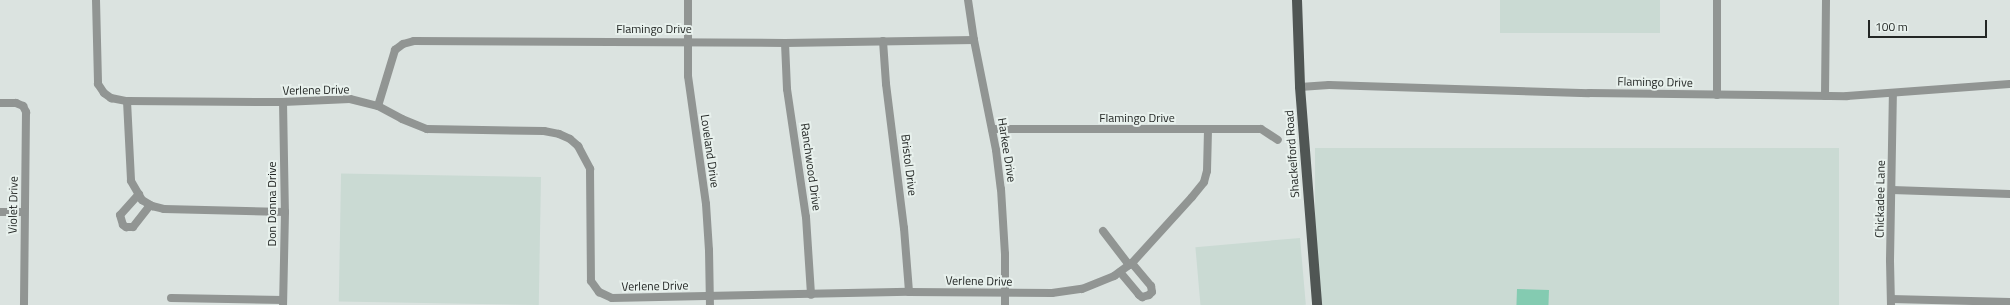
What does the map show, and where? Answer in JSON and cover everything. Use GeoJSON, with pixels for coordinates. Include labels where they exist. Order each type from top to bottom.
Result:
{"type":"FeatureCollection","features":[{"type":"Feature","properties":{"kind":"main road","name":"Shackelford Road"},"geometry":{"type":"LineString","coordinates":[[1297,0],[1300,87],[1317,305]]}},
{"type":"Feature","properties":{"kind":"street","name":"Verlene Drive"},"geometry":{"type":"LineString","coordinates":[[96,0],[98,84],[104,93],[111,98],[127,101],[283,102],[350,99],[378,106],[402,119],[427,129],[544,131],[559,134],[570,139],[578,146],[590,169],[591,281],[599,292],[612,298],[710,301],[810,295],[909,292],[1005,294],[1070,292],[1097,284],[1120,272],[1130,264],[1204,182],[1207,171],[1208,130]]}},
{"type":"Feature","properties":{"kind":"street","name":"Loveland Drive"},"geometry":{"type":"LineString","coordinates":[[688,0],[687,41],[691,108],[706,211],[710,301]]}},
{"type":"Feature","properties":{"kind":"street","name":"Harkee Drive"},"geometry":{"type":"LineString","coordinates":[[968,0],[974,40],[992,129],[1002,197],[1005,305]]}},
{"type":"Feature","properties":{"kind":"street"},"geometry":{"type":"LineString","coordinates":[[1716,0],[1717,95]]}},
{"type":"Feature","properties":{"kind":"street"},"geometry":{"type":"LineString","coordinates":[[1825,96],[1826,0]]}},
{"type":"Feature","properties":{"kind":"street","name":"Flamingo Drive"},"geometry":{"type":"LineString","coordinates":[[378,106],[395,50],[403,44],[414,40],[687,41],[785,43],[974,40]]}},
{"type":"Feature","properties":{"kind":"street","name":"Bristol Drive"},"geometry":{"type":"LineString","coordinates":[[883,41],[886,84],[904,228],[909,292]]}},
{"type":"Feature","properties":{"kind":"street","name":"Ranchwood Drive"},"geometry":{"type":"LineString","coordinates":[[785,43],[786,89],[806,217],[810,295]]}},
{"type":"Feature","properties":{"kind":"street","name":"Flamingo Drive"},"geometry":{"type":"LineString","coordinates":[[1300,87],[1329,85],[1589,93],[1847,96],[2010,84]]}},
{"type":"Feature","properties":{"kind":"street","name":"Chickadee Lane"},"geometry":{"type":"LineString","coordinates":[[1891,302],[1893,93]]}},
{"type":"Feature","properties":{"kind":"street"},"geometry":{"type":"LineString","coordinates":[[127,101],[131,180],[142,200],[150,205],[164,209],[285,212]]}},
{"type":"Feature","properties":{"kind":"street","name":"Don Donna Drive"},"geometry":{"type":"LineString","coordinates":[[283,102],[285,212],[283,302]]}},
{"type":"Feature","properties":{"kind":"street","name":"Violet Drive"},"geometry":{"type":"LineString","coordinates":[[0,103],[16,103],[23,106],[26,117],[24,305]]}},
{"type":"Feature","properties":{"kind":"street","name":"Flamingo Drive"},"geometry":{"type":"LineString","coordinates":[[992,129],[1261,129],[1278,140]]}},
{"type":"Feature","properties":{"kind":"street"},"geometry":{"type":"LineString","coordinates":[[1892,190],[2010,194]]}},
{"type":"Feature","properties":{"kind":"street"},"geometry":{"type":"LineString","coordinates":[[138,194],[120,214],[123,225],[126,227],[133,227],[150,205]]}},
{"type":"Feature","properties":{"kind":"street"},"geometry":{"type":"LineString","coordinates":[[0,212],[24,212]]}},
{"type":"Feature","properties":{"kind":"street"},"geometry":{"type":"LineString","coordinates":[[1104,231],[1130,264],[1151,286],[1152,292],[1149,295],[1142,297],[1120,272]]}},
{"type":"Feature","properties":{"kind":"street"},"geometry":{"type":"LineString","coordinates":[[170,298],[283,302]]}},
{"type":"Feature","properties":{"kind":"street"},"geometry":{"type":"LineString","coordinates":[[1891,302],[2010,302]]}},
{"type":"Feature","properties":{"kind":"shaded area"},"geometry":{"type":"Polygon","coordinates":[[[1500,0],[1660,0],[1660,33],[1500,33],[1500,0]]]}},
{"type":"Feature","properties":{"kind":"shaded area"},"geometry":{"type":"Polygon","coordinates":[[[1315,148],[1839,148],[1839,305],[1315,305],[1315,148]]]}},
{"type":"Feature","properties":{"kind":"shaded area"},"geometry":{"type":"Polygon","coordinates":[[[341,174],[541,177],[539,305],[339,301],[341,174]]]}},
{"type":"Feature","properties":{"kind":"shaded area"},"geometry":{"type":"Polygon","coordinates":[[[1300,238],[1306,305],[1200,305],[1195,247],[1300,238]]]}},
{"type":"Feature","properties":{"kind":"green space"},"geometry":{"type":"Polygon","coordinates":[[[1517,289],[1549,290],[1548,305],[1516,305],[1517,289]]]}}]}
